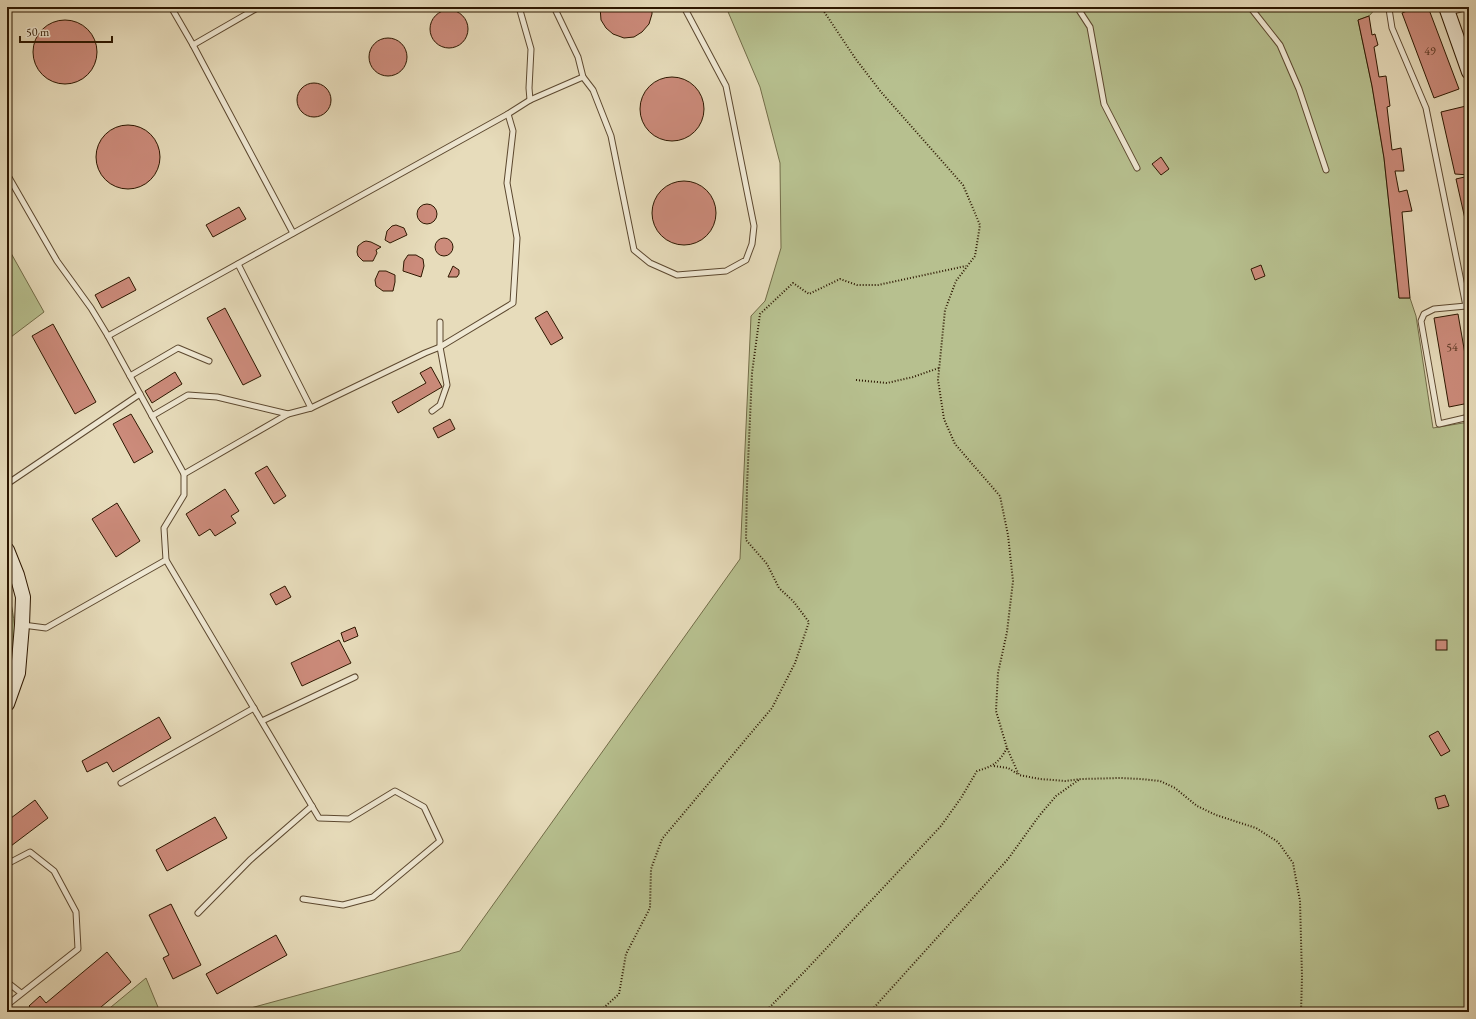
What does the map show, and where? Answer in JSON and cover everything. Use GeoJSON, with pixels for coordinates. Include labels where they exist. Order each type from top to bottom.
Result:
{"type":"FeatureCollection","features":[{"type":"Feature","properties":{"kind":"street"},"geometry":{"type":"LineString","coordinates":[[1447,9],[1468,68]]}},
{"type":"Feature","properties":{"kind":"street"},"geometry":{"type":"LineString","coordinates":[[7,550],[17,575],[23,597],[18,673],[7,704]]}},
{"type":"Feature","properties":{"kind":"lane"},"geometry":{"type":"LineString","coordinates":[[171,7],[193,45],[293,233]]}},
{"type":"Feature","properties":{"kind":"lane"},"geometry":{"type":"LineString","coordinates":[[193,45],[259,7]]}},
{"type":"Feature","properties":{"kind":"lane"},"geometry":{"type":"LineString","coordinates":[[519,7],[531,49],[529,88],[530,100]]}},
{"type":"Feature","properties":{"kind":"lane"},"geometry":{"type":"LineString","coordinates":[[554,7],[578,56],[583,77],[592,90],[611,136],[634,250],[650,263],[677,274],[726,271],[746,260],[752,244],[754,226],[726,86],[684,7]]}},
{"type":"Feature","properties":{"kind":"lane"},"geometry":{"type":"LineString","coordinates":[[1077,7],[1090,27],[1104,104],[1137,168]]}},
{"type":"Feature","properties":{"kind":"lane"},"geometry":{"type":"LineString","coordinates":[[1250,7],[1280,44],[1299,90],[1326,170]]}},
{"type":"Feature","properties":{"kind":"lane"},"geometry":{"type":"LineString","coordinates":[[1390,7],[1392,28],[1426,108],[1468,309],[1434,309],[1424,314],[1421,321],[1439,424],[1469,417]]}},
{"type":"Feature","properties":{"kind":"lane"},"geometry":{"type":"LineString","coordinates":[[1447,9],[1468,7]]}},
{"type":"Feature","properties":{"kind":"lane"},"geometry":{"type":"LineString","coordinates":[[108,336],[508,114],[530,100],[583,77]]}},
{"type":"Feature","properties":{"kind":"lane"},"geometry":{"type":"LineString","coordinates":[[184,474],[288,414],[311,408],[440,347],[513,303],[517,238],[507,184],[513,131],[508,114]]}},
{"type":"Feature","properties":{"kind":"lane"},"geometry":{"type":"LineString","coordinates":[[7,174],[57,261],[91,308],[108,336],[184,474],[184,495],[164,528],[166,560],[312,806],[320,818],[349,819],[395,791],[424,807],[440,840],[373,898],[343,905],[303,899]]}},
{"type":"Feature","properties":{"kind":"lane"},"geometry":{"type":"LineString","coordinates":[[238,264],[311,408]]}},
{"type":"Feature","properties":{"kind":"lane"},"geometry":{"type":"LineString","coordinates":[[432,411],[440,405],[448,385],[440,347],[440,322]]}},
{"type":"Feature","properties":{"kind":"lane"},"geometry":{"type":"LineString","coordinates":[[130,376],[178,348],[209,361]]}},
{"type":"Feature","properties":{"kind":"lane"},"geometry":{"type":"LineString","coordinates":[[7,484],[140,394]]}},
{"type":"Feature","properties":{"kind":"lane"},"geometry":{"type":"LineString","coordinates":[[152,416],[188,395],[217,397],[288,414]]}},
{"type":"Feature","properties":{"kind":"lane"},"geometry":{"type":"LineString","coordinates":[[22,625],[46,628],[166,560]]}},
{"type":"Feature","properties":{"kind":"lane"},"geometry":{"type":"LineString","coordinates":[[262,721],[355,677]]}},
{"type":"Feature","properties":{"kind":"lane"},"geometry":{"type":"LineString","coordinates":[[121,783],[254,708]]}},
{"type":"Feature","properties":{"kind":"lane"},"geometry":{"type":"LineString","coordinates":[[198,913],[250,860],[312,806]]}},
{"type":"Feature","properties":{"kind":"lane"},"geometry":{"type":"LineString","coordinates":[[7,864],[30,852],[54,871],[76,912],[78,949],[7,1005]]}},
{"type":"Feature","properties":{"kind":"lane"},"geometry":{"type":"LineString","coordinates":[[7,982],[21,993]]}},
{"type":"Feature","properties":{"kind":"path"},"geometry":{"type":"LineString","coordinates":[[822,7],[855,58],[881,92],[963,185],[980,225],[975,256],[956,281],[945,310],[938,380],[944,419],[955,444],[1000,496],[1008,535],[1013,581],[1007,632],[998,673],[996,711],[1007,748],[1019,775]]}},
{"type":"Feature","properties":{"kind":"path"},"geometry":{"type":"LineString","coordinates":[[599,1012],[619,994],[626,954],[650,908],[651,869],[662,839],[772,708],[795,663],[809,622],[793,601],[779,588],[767,564],[746,540],[752,373],[760,314],[793,283],[808,294],[840,279],[856,285],[878,285],[967,266]]}},
{"type":"Feature","properties":{"kind":"path"},"geometry":{"type":"LineString","coordinates":[[856,380],[887,383],[913,377],[939,368]]}},
{"type":"Feature","properties":{"kind":"path"},"geometry":{"type":"LineString","coordinates":[[994,766],[1002,758],[1007,748]]}},
{"type":"Feature","properties":{"kind":"path"},"geometry":{"type":"LineString","coordinates":[[765,1012],[941,826],[961,798],[977,771],[994,766],[1008,768],[1019,775],[1040,779],[1065,781],[1081,779],[1141,778],[1160,781],[1175,788],[1197,806],[1216,815],[1256,828],[1278,842],[1293,863],[1300,901],[1302,970],[1301,1012]]}},
{"type":"Feature","properties":{"kind":"path"},"geometry":{"type":"LineString","coordinates":[[870,1012],[1008,859],[1039,816],[1056,796],[1081,779]]}},
{"type":"Feature","properties":{"kind":"green space"},"geometry":{"type":"Polygon","coordinates":[[[726,7],[1377,7],[1369,16],[1358,20],[1372,86],[1384,158],[1399,298],[1410,298],[1416,316],[1433,428],[1469,422],[1469,1012],[236,1012],[460,951],[740,559],[751,316],[765,301],[781,248],[780,163],[760,87],[726,7]]]}},
{"type":"Feature","properties":{"kind":"green space"},"geometry":{"type":"Polygon","coordinates":[[[7,246],[44,312],[7,340],[7,246]]]}},
{"type":"Feature","properties":{"kind":"green space"},"geometry":{"type":"Polygon","coordinates":[[[7,589],[13,613],[15,637],[11,673],[7,684],[7,589]]]}},
{"type":"Feature","properties":{"kind":"green space"},"geometry":{"type":"Polygon","coordinates":[[[146,978],[160,1012],[105,1012],[146,978]]]}},
{"type":"Feature","properties":{"kind":"building"},"geometry":{"type":"Polygon","coordinates":[[[600,7],[652,7],[652,14],[649,24],[642,32],[634,37],[624,38],[613,34],[606,28],[601,20],[600,7]]]}},
{"type":"Feature","properties":{"kind":"building"},"geometry":{"type":"Polygon","coordinates":[[[1417,7],[1428,7],[1459,89],[1434,98],[1402,13],[1417,7]]]}},
{"type":"Feature","properties":{"kind":"building"},"geometry":{"type":"Polygon","coordinates":[[[445,10],[453,10],[463,15],[467,22],[467,36],[463,43],[453,48],[445,48],[435,43],[433,40],[430,33],[430,25],[435,15],[438,13],[445,10]]]}},
{"type":"Feature","properties":{"kind":"building"},"geometry":{"type":"Polygon","coordinates":[[[1369,16],[1372,35],[1375,34],[1378,45],[1374,47],[1379,77],[1386,76],[1390,106],[1387,107],[1392,150],[1401,148],[1404,171],[1395,171],[1399,192],[1407,190],[1412,211],[1402,212],[1410,298],[1399,298],[1384,158],[1372,86],[1358,20],[1369,16]]]}},
{"type":"Feature","properties":{"kind":"building"},"geometry":{"type":"Polygon","coordinates":[[[65,20],[83,26],[91,34],[97,52],[91,70],[83,78],[65,84],[47,78],[39,70],[33,52],[39,34],[47,26],[65,20]]]}},
{"type":"Feature","properties":{"kind":"building"},"geometry":{"type":"Polygon","coordinates":[[[384,38],[392,38],[402,43],[406,50],[406,64],[402,71],[392,76],[384,76],[374,71],[372,68],[369,61],[369,53],[374,43],[377,41],[384,38]]]}},
{"type":"Feature","properties":{"kind":"building"},"geometry":{"type":"Polygon","coordinates":[[[672,77],[690,83],[698,91],[704,109],[698,127],[690,135],[672,141],[654,135],[646,127],[640,109],[646,91],[654,83],[672,77]]]}},
{"type":"Feature","properties":{"kind":"building"},"geometry":{"type":"Polygon","coordinates":[[[314,83],[326,88],[331,100],[326,112],[314,117],[302,112],[297,100],[302,88],[314,83]]]}},
{"type":"Feature","properties":{"kind":"building"},"geometry":{"type":"Polygon","coordinates":[[[1466,106],[1469,122],[1469,175],[1455,174],[1441,112],[1466,106]]]}},
{"type":"Feature","properties":{"kind":"building"},"geometry":{"type":"Polygon","coordinates":[[[128,125],[146,131],[154,139],[160,157],[154,175],[146,183],[128,189],[110,183],[102,175],[96,157],[102,139],[110,131],[128,125]]]}},
{"type":"Feature","properties":{"kind":"building"},"geometry":{"type":"Polygon","coordinates":[[[1161,157],[1169,169],[1161,175],[1152,164],[1161,157]]]}},
{"type":"Feature","properties":{"kind":"building"},"geometry":{"type":"Polygon","coordinates":[[[1469,176],[1469,218],[1465,219],[1456,179],[1469,176]]]}},
{"type":"Feature","properties":{"kind":"building"},"geometry":{"type":"Polygon","coordinates":[[[684,181],[702,187],[710,195],[716,213],[710,231],[702,239],[684,245],[666,239],[658,231],[652,213],[658,195],[666,187],[684,181]]]}},
{"type":"Feature","properties":{"kind":"building"},"geometry":{"type":"Polygon","coordinates":[[[427,204],[434,207],[437,214],[434,221],[427,224],[420,221],[417,214],[420,207],[427,204]]]}},
{"type":"Feature","properties":{"kind":"building"},"geometry":{"type":"Polygon","coordinates":[[[239,207],[246,219],[213,237],[206,225],[239,207]]]}},
{"type":"Feature","properties":{"kind":"building"},"geometry":{"type":"Polygon","coordinates":[[[396,225],[404,228],[407,235],[390,243],[385,240],[387,231],[392,226],[396,225]]]}},
{"type":"Feature","properties":{"kind":"building"},"geometry":{"type":"Polygon","coordinates":[[[440,238],[448,238],[453,243],[451,254],[448,256],[440,256],[435,251],[435,243],[440,238]]]}},
{"type":"Feature","properties":{"kind":"building"},"geometry":{"type":"Polygon","coordinates":[[[366,241],[381,247],[376,250],[377,253],[373,261],[363,261],[358,256],[358,246],[366,241]]]}},
{"type":"Feature","properties":{"kind":"building"},"geometry":{"type":"Polygon","coordinates":[[[408,255],[416,255],[423,259],[424,266],[421,277],[403,271],[404,261],[408,255]]]}},
{"type":"Feature","properties":{"kind":"building"},"geometry":{"type":"Polygon","coordinates":[[[1261,265],[1265,276],[1255,280],[1251,269],[1261,265]]]}},
{"type":"Feature","properties":{"kind":"building"},"geometry":{"type":"Polygon","coordinates":[[[453,266],[459,270],[459,274],[457,277],[448,277],[453,266]]]}},
{"type":"Feature","properties":{"kind":"building"},"geometry":{"type":"Polygon","coordinates":[[[379,271],[386,271],[395,275],[393,291],[383,291],[376,286],[375,280],[379,271]]]}},
{"type":"Feature","properties":{"kind":"building"},"geometry":{"type":"Polygon","coordinates":[[[129,277],[136,290],[102,308],[95,295],[129,277]]]}},
{"type":"Feature","properties":{"kind":"building"},"geometry":{"type":"Polygon","coordinates":[[[225,308],[261,376],[243,385],[207,318],[225,308]]]}},
{"type":"Feature","properties":{"kind":"building"},"geometry":{"type":"Polygon","coordinates":[[[547,311],[563,338],[551,345],[535,318],[547,311]]]}},
{"type":"Feature","properties":{"kind":"building"},"geometry":{"type":"Polygon","coordinates":[[[1458,314],[1469,377],[1469,403],[1449,407],[1434,318],[1458,314]]]}},
{"type":"Feature","properties":{"kind":"building"},"geometry":{"type":"Polygon","coordinates":[[[53,324],[96,402],[75,414],[32,336],[53,324]]]}},
{"type":"Feature","properties":{"kind":"building"},"geometry":{"type":"Polygon","coordinates":[[[431,367],[442,387],[398,413],[392,402],[426,383],[420,373],[431,367]]]}},
{"type":"Feature","properties":{"kind":"building"},"geometry":{"type":"Polygon","coordinates":[[[175,372],[182,384],[152,403],[145,391],[175,372]]]}},
{"type":"Feature","properties":{"kind":"building"},"geometry":{"type":"Polygon","coordinates":[[[131,414],[153,452],[134,463],[113,424],[131,414]]]}},
{"type":"Feature","properties":{"kind":"building"},"geometry":{"type":"Polygon","coordinates":[[[450,419],[455,429],[438,438],[433,428],[450,419]]]}},
{"type":"Feature","properties":{"kind":"building"},"geometry":{"type":"Polygon","coordinates":[[[267,466],[286,496],[274,504],[255,473],[267,466]]]}},
{"type":"Feature","properties":{"kind":"building"},"geometry":{"type":"Polygon","coordinates":[[[225,489],[239,511],[231,516],[236,523],[215,536],[210,529],[199,536],[186,514],[225,489]]]}},
{"type":"Feature","properties":{"kind":"building"},"geometry":{"type":"Polygon","coordinates":[[[117,503],[140,541],[116,557],[92,519],[117,503]]]}},
{"type":"Feature","properties":{"kind":"building"},"geometry":{"type":"Polygon","coordinates":[[[285,586],[291,597],[276,605],[270,594],[285,586]]]}},
{"type":"Feature","properties":{"kind":"building"},"geometry":{"type":"Polygon","coordinates":[[[355,627],[358,636],[344,642],[341,633],[355,627]]]}},
{"type":"Feature","properties":{"kind":"building"},"geometry":{"type":"Polygon","coordinates":[[[339,640],[351,663],[302,686],[291,663],[339,640]]]}},
{"type":"Feature","properties":{"kind":"building"},"geometry":{"type":"Polygon","coordinates":[[[1436,640],[1447,640],[1447,650],[1436,650],[1436,640]]]}},
{"type":"Feature","properties":{"kind":"building"},"geometry":{"type":"Polygon","coordinates":[[[159,717],[171,738],[113,772],[107,762],[87,772],[82,761],[159,717]]]}},
{"type":"Feature","properties":{"kind":"building"},"geometry":{"type":"Polygon","coordinates":[[[1438,731],[1450,751],[1441,756],[1429,736],[1438,731]]]}},
{"type":"Feature","properties":{"kind":"building"},"geometry":{"type":"Polygon","coordinates":[[[1445,795],[1449,806],[1438,809],[1435,798],[1445,795]]]}},
{"type":"Feature","properties":{"kind":"building"},"geometry":{"type":"Polygon","coordinates":[[[35,800],[48,818],[7,849],[7,821],[35,800]]]}},
{"type":"Feature","properties":{"kind":"building"},"geometry":{"type":"Polygon","coordinates":[[[215,817],[227,838],[167,871],[156,850],[215,817]]]}},
{"type":"Feature","properties":{"kind":"building"},"geometry":{"type":"Polygon","coordinates":[[[171,904],[201,965],[173,979],[163,958],[169,955],[149,915],[171,904]]]}},
{"type":"Feature","properties":{"kind":"building"},"geometry":{"type":"Polygon","coordinates":[[[276,935],[287,955],[217,994],[206,974],[276,935]]]}},
{"type":"Feature","properties":{"kind":"building"},"geometry":{"type":"Polygon","coordinates":[[[107,952],[131,982],[95,1012],[34,1012],[29,1006],[40,996],[46,1003],[107,952]]]}}]}
